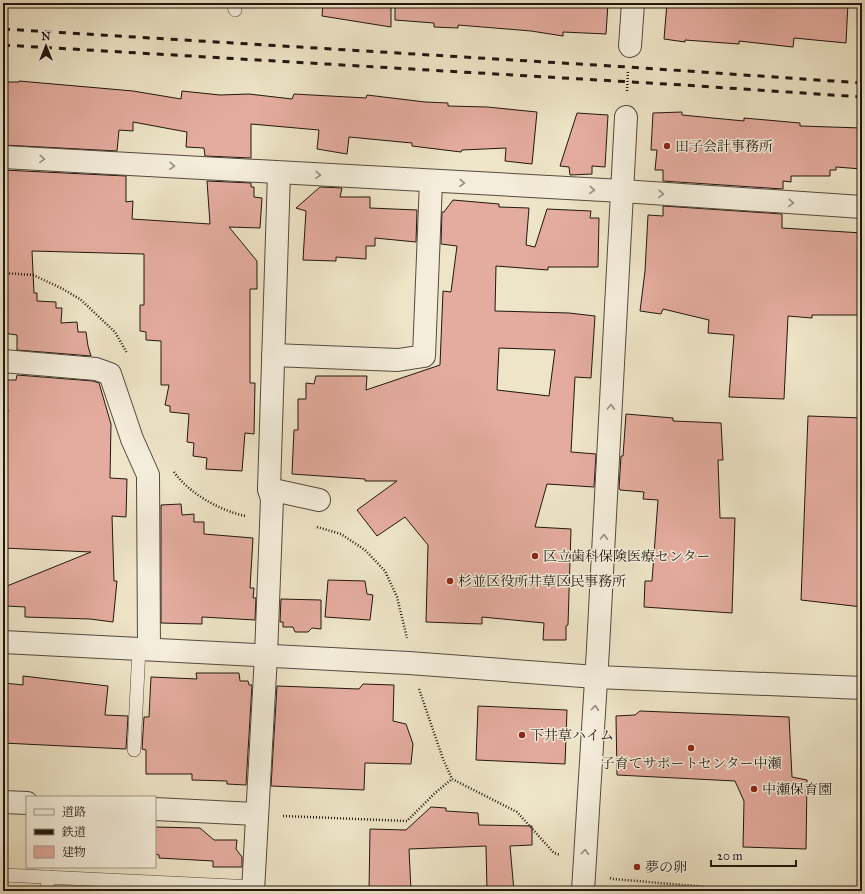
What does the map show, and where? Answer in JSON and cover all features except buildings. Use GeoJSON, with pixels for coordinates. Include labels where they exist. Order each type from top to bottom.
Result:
{"type":"FeatureCollection","features":[{"type":"Feature","properties":{"kind":"street"},"geometry":{"type":"LineString","coordinates":[[630,46],[633,3]]}},
{"type":"Feature","properties":{"kind":"street"},"geometry":{"type":"LineString","coordinates":[[583,891],[626,117]]}},
{"type":"Feature","properties":{"kind":"street"},"geometry":{"type":"LineString","coordinates":[[3,157],[622,191],[862,208]]}},
{"type":"Feature","properties":{"kind":"street"},"geometry":{"type":"LineString","coordinates":[[253,889],[272,519],[272,499],[269,489],[279,173]]}},
{"type":"Feature","properties":{"kind":"street"},"geometry":{"type":"LineString","coordinates":[[273,355],[398,360],[424,356],[431,181]]}},
{"type":"Feature","properties":{"kind":"street"},"geometry":{"type":"LineString","coordinates":[[3,361],[96,369],[110,374],[132,439],[148,475],[144,649]]}},
{"type":"Feature","properties":{"kind":"street"},"geometry":{"type":"LineString","coordinates":[[269,489],[320,500]]}},
{"type":"Feature","properties":{"kind":"street"},"geometry":{"type":"LineString","coordinates":[[3,642],[409,663],[596,677],[862,688]]}},
{"type":"Feature","properties":{"kind":"street"},"geometry":{"type":"LineString","coordinates":[[3,802],[26,803]]}},
{"type":"Feature","properties":{"kind":"street"},"geometry":{"type":"LineString","coordinates":[[156,809],[257,814]]}},
{"type":"Feature","properties":{"kind":"lane"},"geometry":{"type":"LineString","coordinates":[[134,750],[144,649]]}},
{"type":"Feature","properties":{"kind":"lane"},"geometry":{"type":"LineString","coordinates":[[3,875],[253,889]]}},
{"type":"Feature","properties":{"kind":"lane"},"geometry":{"type":"LineString","coordinates":[[47,891],[48,877]]}},
{"type":"Feature","properties":{"kind":"path"},"geometry":{"type":"LineString","coordinates":[[626,117],[630,46]]}},
{"type":"Feature","properties":{"kind":"path"},"geometry":{"type":"LineString","coordinates":[[3,273],[33,275],[80,299],[115,332],[130,358]]}},
{"type":"Feature","properties":{"kind":"path"},"geometry":{"type":"LineString","coordinates":[[172,469],[180,480],[198,495],[217,506],[238,514],[272,519]]}},
{"type":"Feature","properties":{"kind":"path"},"geometry":{"type":"LineString","coordinates":[[312,525],[342,534],[365,550],[385,571],[397,597],[408,642],[409,663],[424,702],[442,759],[452,779],[517,812],[554,853],[584,863],[613,879],[754,891]]}},
{"type":"Feature","properties":{"kind":"path"},"geometry":{"type":"LineString","coordinates":[[257,814],[407,821],[435,793],[452,779]]}},
{"type":"Feature","properties":{"kind":"railway"},"geometry":{"type":"LineString","coordinates":[[3,29],[628,67],[862,83]]}},
{"type":"Feature","properties":{"kind":"railway"},"geometry":{"type":"LineString","coordinates":[[3,45],[862,97]]}},
{"type":"Feature","properties":{"kind":"place","name":"田子会計事務所"},"geometry":{"type":"Point","coordinates":[667,146]}},
{"type":"Feature","properties":{"kind":"place","name":"区立歯科保険医療センター"},"geometry":{"type":"Point","coordinates":[535,556]}},
{"type":"Feature","properties":{"kind":"place","name":"杉並区役所井草区民事務所"},"geometry":{"type":"Point","coordinates":[450,581]}},
{"type":"Feature","properties":{"kind":"place","name":"下井草ハイム"},"geometry":{"type":"Point","coordinates":[522,735]}},
{"type":"Feature","properties":{"kind":"place","name":"子育てサポートセンター中瀬"},"geometry":{"type":"Point","coordinates":[691,748]}},
{"type":"Feature","properties":{"kind":"place","name":"中瀬保育園"},"geometry":{"type":"Point","coordinates":[754,789]}},
{"type":"Feature","properties":{"kind":"place","name":"夢の卵"},"geometry":{"type":"Point","coordinates":[637,867]}}]}
